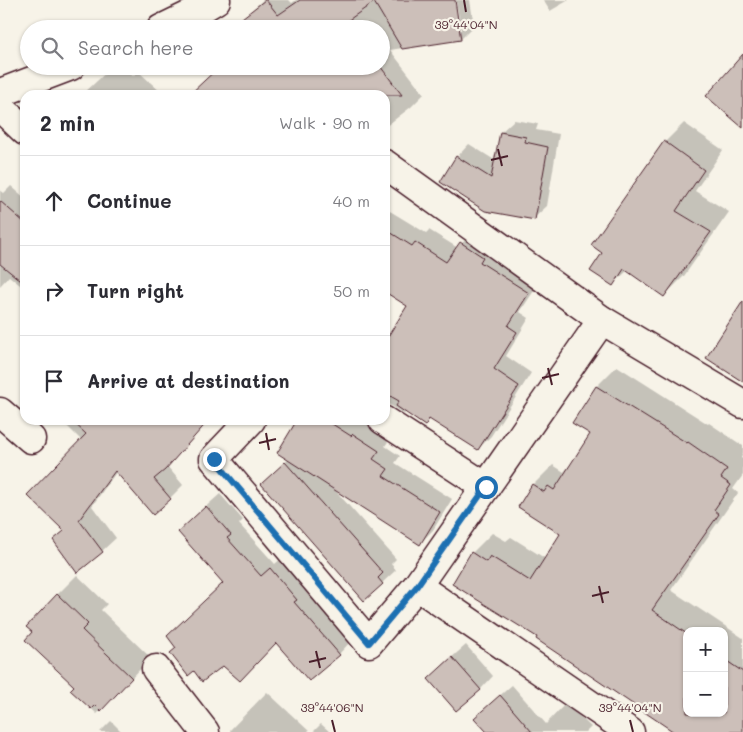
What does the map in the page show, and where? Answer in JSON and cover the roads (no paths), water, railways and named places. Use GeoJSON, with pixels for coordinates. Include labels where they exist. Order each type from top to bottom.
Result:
{"type":"FeatureCollection","features":[{"type":"Feature","properties":{"kind":"street"},"geometry":{"type":"LineString","coordinates":[[180,20],[216,0]]}},
{"type":"Feature","properties":{"kind":"street"},"geometry":{"type":"LineString","coordinates":[[0,94],[48,75]]}},
{"type":"Feature","properties":{"kind":"street"},"geometry":{"type":"LineString","coordinates":[[0,107],[20,126]]}},
{"type":"Feature","properties":{"kind":"street"},"geometry":{"type":"LineString","coordinates":[[390,168],[602,320],[743,404]]}},
{"type":"Feature","properties":{"kind":"street"},"geometry":{"type":"LineString","coordinates":[[246,425],[214,459],[369,643],[417,586],[602,320]]}},
{"type":"Feature","properties":{"kind":"street"},"geometry":{"type":"LineString","coordinates":[[0,412],[31,439]]}},
{"type":"Feature","properties":{"kind":"street"},"geometry":{"type":"LineString","coordinates":[[390,425],[486,487]]}},
{"type":"Feature","properties":{"kind":"street"},"geometry":{"type":"LineString","coordinates":[[417,586],[630,732]]}},
{"type":"Feature","properties":{"kind":"street"},"geometry":{"type":"LineString","coordinates":[[156,669],[205,732]]}}]}
